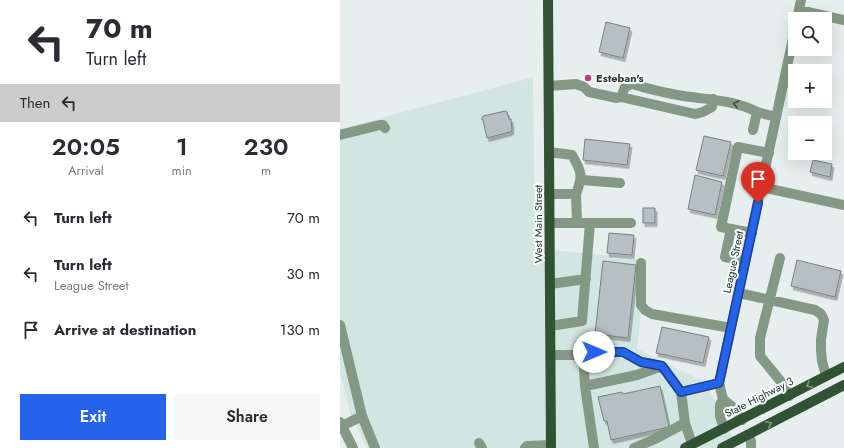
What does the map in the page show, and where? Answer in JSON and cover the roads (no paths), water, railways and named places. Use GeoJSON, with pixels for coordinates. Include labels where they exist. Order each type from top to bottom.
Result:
{"type":"FeatureCollection","features":[{"type":"Feature","properties":{"kind":"main road","name":"West Main Street"},"geometry":{"type":"LineString","coordinates":[[548,0],[551,447]]}},
{"type":"Feature","properties":{"kind":"main road","name":"State Highway 3"},"geometry":{"type":"LineString","coordinates":[[688,446],[742,420],[844,367]]}},
{"type":"Feature","properties":{"kind":"main road"},"geometry":{"type":"LineString","coordinates":[[722,448],[736,445],[748,435],[844,385]]}},
{"type":"Feature","properties":{"kind":"street"},"geometry":{"type":"LineString","coordinates":[[799,10],[844,20]]}},
{"type":"Feature","properties":{"kind":"street","name":"League Street"},"geometry":{"type":"LineString","coordinates":[[724,429],[720,416],[720,405],[723,399],[719,383],[789,56]]}},
{"type":"Feature","properties":{"kind":"street"},"geometry":{"type":"LineString","coordinates":[[549,86],[576,84],[584,87],[589,92],[617,98],[621,97],[695,114],[712,107],[713,99]]}},
{"type":"Feature","properties":{"kind":"street"},"geometry":{"type":"LineString","coordinates":[[621,97],[625,87],[631,84],[690,97],[713,99],[747,107],[757,112],[776,117]]}},
{"type":"Feature","properties":{"kind":"street"},"geometry":{"type":"LineString","coordinates":[[753,130],[757,112]]}},
{"type":"Feature","properties":{"kind":"street"},"geometry":{"type":"LineString","coordinates":[[340,135],[380,125],[383,125],[385,128]]}},
{"type":"Feature","properties":{"kind":"street"},"geometry":{"type":"LineString","coordinates":[[752,233],[721,227],[738,147],[769,153]]}},
{"type":"Feature","properties":{"kind":"street"},"geometry":{"type":"LineString","coordinates":[[549,152],[572,155],[579,167],[582,180],[576,194],[577,223]]}},
{"type":"Feature","properties":{"kind":"street"},"geometry":{"type":"LineString","coordinates":[[582,180],[620,183]]}},
{"type":"Feature","properties":{"kind":"street"},"geometry":{"type":"LineString","coordinates":[[761,187],[844,205]]}},
{"type":"Feature","properties":{"kind":"street"},"geometry":{"type":"LineString","coordinates":[[550,194],[576,194]]}},
{"type":"Feature","properties":{"kind":"street"},"geometry":{"type":"LineString","coordinates":[[550,223],[631,223]]}},
{"type":"Feature","properties":{"kind":"street"},"geometry":{"type":"LineString","coordinates":[[550,326],[582,321],[590,223]]}},
{"type":"Feature","properties":{"kind":"street"},"geometry":{"type":"LineString","coordinates":[[730,229],[725,257],[745,261]]}},
{"type":"Feature","properties":{"kind":"street"},"geometry":{"type":"LineString","coordinates":[[780,258],[760,338],[760,356],[782,383],[789,396]]}},
{"type":"Feature","properties":{"kind":"street"},"geometry":{"type":"LineString","coordinates":[[641,263],[641,305],[645,310],[652,314],[731,328]]}},
{"type":"Feature","properties":{"kind":"street"},"geometry":{"type":"LineString","coordinates":[[550,284],[586,279]]}},
{"type":"Feature","properties":{"kind":"street"},"geometry":{"type":"LineString","coordinates":[[739,293],[815,310],[821,314],[824,320],[821,339],[822,361],[826,376]]}},
{"type":"Feature","properties":{"kind":"street"},"geometry":{"type":"LineString","coordinates":[[340,325],[362,416],[375,448]]}},
{"type":"Feature","properties":{"kind":"street"},"geometry":{"type":"LineString","coordinates":[[551,355],[583,354],[594,352],[623,352],[641,362],[662,366],[681,392],[688,446]]}},
{"type":"Feature","properties":{"kind":"street"},"geometry":{"type":"LineString","coordinates":[[583,354],[585,386],[594,448]]}},
{"type":"Feature","properties":{"kind":"street"},"geometry":{"type":"LineString","coordinates":[[585,386],[637,375],[662,366]]}},
{"type":"Feature","properties":{"kind":"street"},"geometry":{"type":"LineString","coordinates":[[681,392],[719,383]]}},
{"type":"Feature","properties":{"kind":"street"},"geometry":{"type":"LineString","coordinates":[[723,399],[734,408],[742,420]]}},
{"type":"Feature","properties":{"kind":"street"},"geometry":{"type":"LineString","coordinates":[[353,448],[341,424],[362,416]]}},
{"type":"Feature","properties":{"kind":"street"},"geometry":{"type":"LineString","coordinates":[[634,448],[685,423]]}},
{"type":"Feature","properties":{"kind":"street"},"geometry":{"type":"LineString","coordinates":[[748,435],[751,441],[751,448]]}},
{"type":"Feature","properties":{"kind":"street"},"geometry":{"type":"LineString","coordinates":[[525,448],[527,446],[551,447]]}},
{"type":"Feature","properties":{"kind":"place","name":"Esteban's"},"geometry":{"type":"Point","coordinates":[588,78]}}]}
